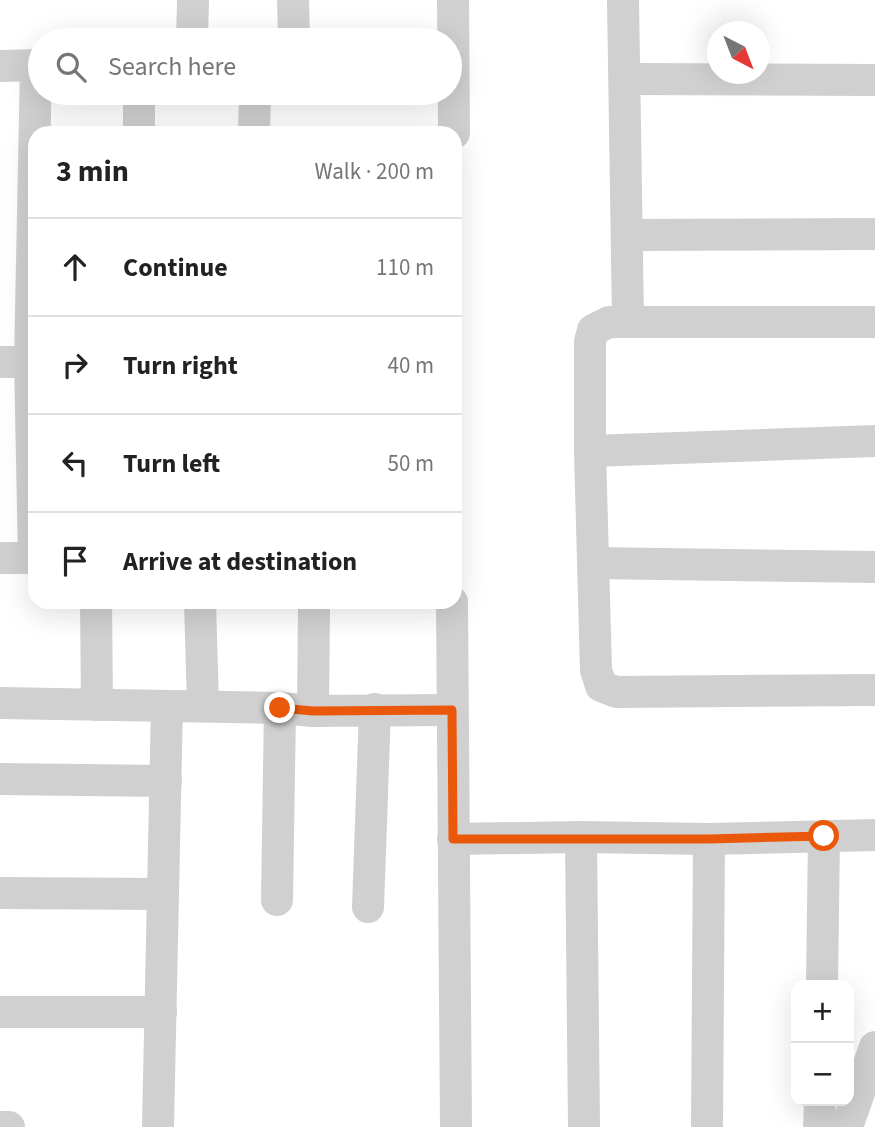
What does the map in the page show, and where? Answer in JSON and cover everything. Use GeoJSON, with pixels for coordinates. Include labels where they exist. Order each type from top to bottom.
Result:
{"type":"FeatureCollection","features":[{"type":"Feature","properties":{"kind":"street"},"geometry":{"type":"LineString","coordinates":[[192,28],[193,0]]}},
{"type":"Feature","properties":{"kind":"street"},"geometry":{"type":"LineString","coordinates":[[293,0],[294,28]]}},
{"type":"Feature","properties":{"kind":"street"},"geometry":{"type":"LineString","coordinates":[[453,0],[453,28]]}},
{"type":"Feature","properties":{"kind":"street"},"geometry":{"type":"LineString","coordinates":[[623,0],[628,320]]}},
{"type":"Feature","properties":{"kind":"street"},"geometry":{"type":"LineString","coordinates":[[0,66],[28,65]]}},
{"type":"Feature","properties":{"kind":"street"},"geometry":{"type":"LineString","coordinates":[[625,79],[875,80]]}},
{"type":"Feature","properties":{"kind":"street"},"geometry":{"type":"LineString","coordinates":[[35,126],[36,105]]}},
{"type":"Feature","properties":{"kind":"street"},"geometry":{"type":"LineString","coordinates":[[139,105],[139,126]]}},
{"type":"Feature","properties":{"kind":"street"},"geometry":{"type":"LineString","coordinates":[[254,105],[254,126]]}},
{"type":"Feature","properties":{"kind":"street"},"geometry":{"type":"LineString","coordinates":[[453,105],[454,126]]}},
{"type":"Feature","properties":{"kind":"street"},"geometry":{"type":"LineString","coordinates":[[627,235],[875,234]]}},
{"type":"Feature","properties":{"kind":"street"},"geometry":{"type":"LineString","coordinates":[[28,251],[22,362],[28,460]]}},
{"type":"Feature","properties":{"kind":"street"},"geometry":{"type":"LineString","coordinates":[[875,321],[628,320],[609,322],[593,330],[590,342],[596,670],[601,686],[616,692],[875,690]]}},
{"type":"Feature","properties":{"kind":"street"},"geometry":{"type":"LineString","coordinates":[[590,452],[875,441]]}},
{"type":"Feature","properties":{"kind":"street"},"geometry":{"type":"LineString","coordinates":[[0,558],[28,558]]}},
{"type":"Feature","properties":{"kind":"street"},"geometry":{"type":"LineString","coordinates":[[594,563],[875,567]]}},
{"type":"Feature","properties":{"kind":"street"},"geometry":{"type":"LineString","coordinates":[[96,609],[97,705]]}},
{"type":"Feature","properties":{"kind":"street"},"geometry":{"type":"LineString","coordinates":[[200,609],[203,706]]}},
{"type":"Feature","properties":{"kind":"street"},"geometry":{"type":"LineString","coordinates":[[313,711],[314,609]]}},
{"type":"Feature","properties":{"kind":"street"},"geometry":{"type":"LineString","coordinates":[[452,609],[456,1127]]}},
{"type":"Feature","properties":{"kind":"street"},"geometry":{"type":"LineString","coordinates":[[0,703],[203,706],[313,711],[452,710]]}},
{"type":"Feature","properties":{"kind":"street"},"geometry":{"type":"LineString","coordinates":[[158,1127],[167,706]]}},
{"type":"Feature","properties":{"kind":"street"},"geometry":{"type":"LineString","coordinates":[[276,900],[280,708]]}},
{"type":"Feature","properties":{"kind":"street"},"geometry":{"type":"LineString","coordinates":[[368,907],[376,709]]}},
{"type":"Feature","properties":{"kind":"street"},"geometry":{"type":"LineString","coordinates":[[0,779],[166,781]]}},
{"type":"Feature","properties":{"kind":"street"},"geometry":{"type":"LineString","coordinates":[[453,839],[709,839],[875,835]]}},
{"type":"Feature","properties":{"kind":"street"},"geometry":{"type":"LineString","coordinates":[[822,980],[824,836]]}},
{"type":"Feature","properties":{"kind":"street"},"geometry":{"type":"LineString","coordinates":[[581,838],[584,1127]]}},
{"type":"Feature","properties":{"kind":"street"},"geometry":{"type":"LineString","coordinates":[[707,1127],[709,839]]}},
{"type":"Feature","properties":{"kind":"street"},"geometry":{"type":"LineString","coordinates":[[0,893],[163,894]]}},
{"type":"Feature","properties":{"kind":"street"},"geometry":{"type":"LineString","coordinates":[[0,1012],[161,1012]]}},
{"type":"Feature","properties":{"kind":"street"},"geometry":{"type":"LineString","coordinates":[[847,1127],[867,1094],[875,1047]]}},
{"type":"Feature","properties":{"kind":"street"},"geometry":{"type":"LineString","coordinates":[[819,1127],[820,1106]]}},
{"type":"Feature","properties":{"kind":"street"},"geometry":{"type":"LineString","coordinates":[[0,1127],[9,1127]]}},
{"type":"Feature","properties":{"kind":"route"},"geometry":{"type":"LineString","coordinates":[[280,708],[313,711],[452,710],[453,839],[824,836]]}}]}
